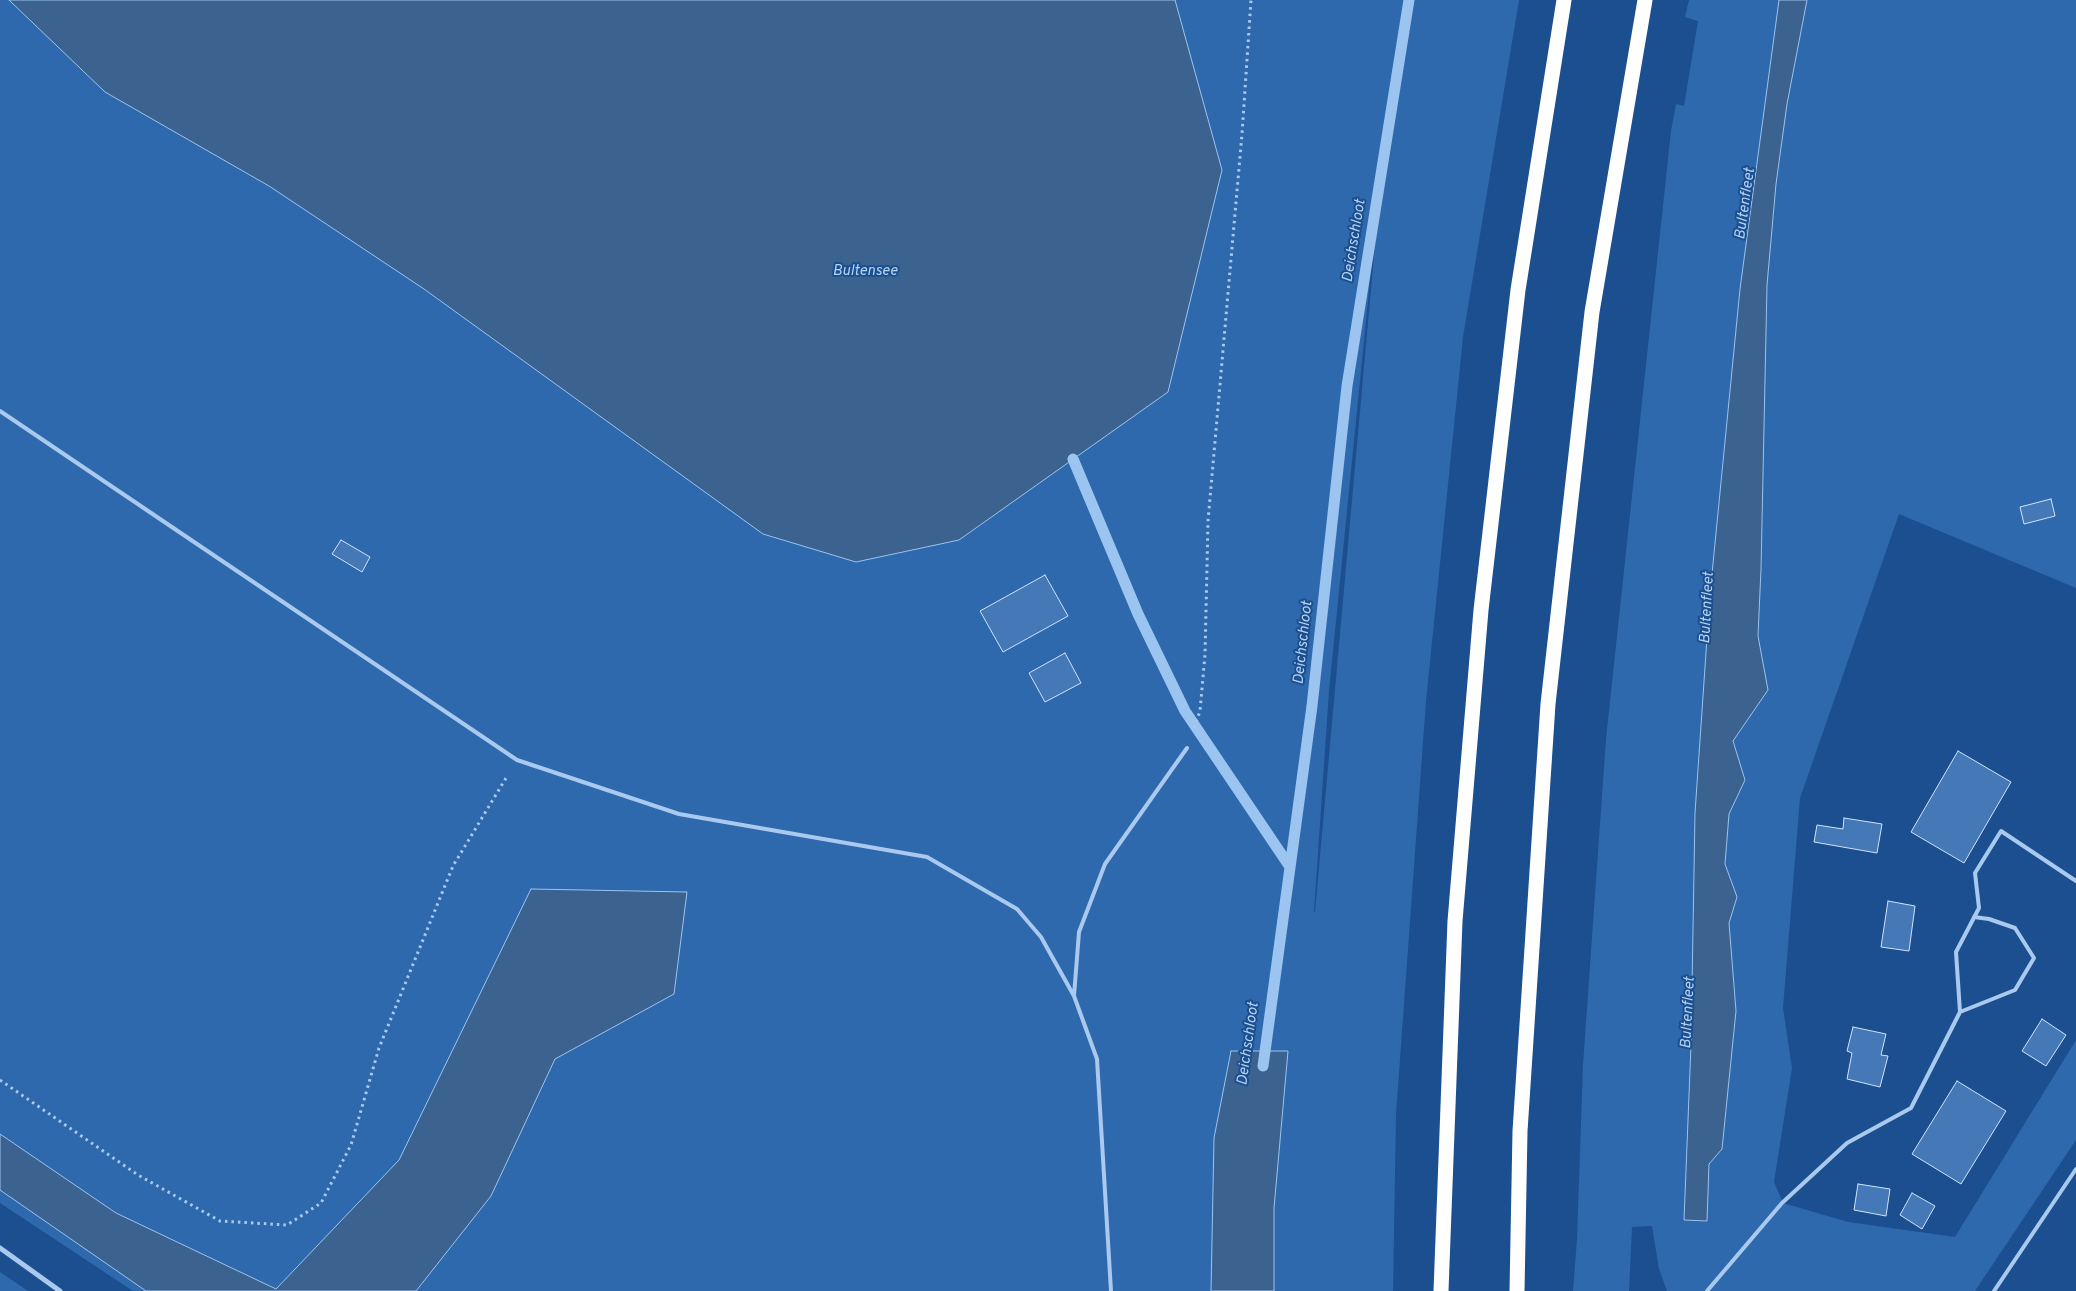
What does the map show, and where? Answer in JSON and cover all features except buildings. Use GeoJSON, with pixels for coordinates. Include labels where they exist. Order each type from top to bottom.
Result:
{"type":"FeatureCollection","features":[{"type":"Feature","properties":{"kind":"highway"},"geometry":{"type":"LineString","coordinates":[[1441,1291],[1455,921],[1481,610],[1518,290],[1564,0]]}},
{"type":"Feature","properties":{"kind":"highway"},"geometry":{"type":"LineString","coordinates":[[1517,1291],[1520,1132],[1548,704],[1592,312],[1645,0]]}},
{"type":"Feature","properties":{"kind":"street"},"geometry":{"type":"LineString","coordinates":[[0,1248],[60,1291]]}},
{"type":"Feature","properties":{"kind":"lane"},"geometry":{"type":"LineString","coordinates":[[0,411],[517,760],[679,814],[927,857],[1017,909],[1041,937],[1074,996],[1096,1059],[1111,1291]]}},
{"type":"Feature","properties":{"kind":"lane"},"geometry":{"type":"LineString","coordinates":[[1074,996],[1079,932],[1105,864],[1187,748]]}},
{"type":"Feature","properties":{"kind":"lane"},"geometry":{"type":"LineString","coordinates":[[1707,1291],[1782,1202],[1847,1143],[1911,1108],[1960,1012],[1956,952],[1979,908],[1975,873],[2001,831],[2076,880]]}},
{"type":"Feature","properties":{"kind":"lane"},"geometry":{"type":"LineString","coordinates":[[1960,1012],[2015,990],[2034,958],[2015,928],[1989,919],[1974,917]]}},
{"type":"Feature","properties":{"kind":"lane"},"geometry":{"type":"LineString","coordinates":[[1994,1291],[2076,1169]]}},
{"type":"Feature","properties":{"kind":"path"},"geometry":{"type":"LineString","coordinates":[[1200,711],[1205,655],[1208,522],[1242,134],[1251,0]]}},
{"type":"Feature","properties":{"kind":"path"},"geometry":{"type":"LineString","coordinates":[[0,1080],[138,1175],[220,1221],[286,1225],[321,1203],[350,1145],[379,1048],[453,866],[517,760]]}},
{"type":"Feature","properties":{"kind":"shaded area"},"geometry":{"type":"Polygon","coordinates":[[[0,0],[1519,0],[1463,337],[1426,701],[1396,1114],[1393,1291],[133,1291],[0,1203],[0,0]],[[1388,100],[1329,691],[1315,912],[1388,100]]]}},
{"type":"Feature","properties":{"kind":"shaded area"},"geometry":{"type":"Polygon","coordinates":[[[1689,0],[1779,0],[1740,289],[1710,594],[1695,813],[1691,1045],[1684,1220],[1706,1221],[1709,1164],[1722,1149],[1736,1011],[1729,923],[1737,897],[1725,864],[1729,814],[1745,780],[1733,741],[1768,690],[1758,636],[1767,285],[1776,184],[1787,104],[1807,0],[2076,0],[2076,588],[1899,514],[1800,798],[1783,1008],[1792,1068],[1774,1182],[1783,1203],[1848,1222],[1955,1237],[2076,1040],[2076,1140],[1975,1291],[1667,1291],[1659,1269],[1652,1226],[1632,1227],[1629,1291],[1573,1291],[1577,1239],[1583,1065],[1606,739],[1671,131],[1676,104],[1684,106],[1698,21],[1685,17],[1689,0]]]}},
{"type":"Feature","properties":{"kind":"shaded area"},"geometry":{"type":"Polygon","coordinates":[[[0,1272],[28,1291],[0,1291],[0,1272]]]}},
{"type":"Feature","properties":{"kind":"water","name":"Bultensee"},"geometry":{"type":"Polygon","coordinates":[[[9,0],[1175,0],[1222,170],[1168,392],[959,540],[856,562],[763,534],[424,289],[269,186],[105,92],[9,0]]]}},
{"type":"Feature","properties":{"kind":"water"},"geometry":{"type":"Polygon","coordinates":[[[1779,0],[1807,0],[1787,104],[1776,184],[1767,285],[1758,636],[1768,690],[1733,741],[1745,780],[1729,814],[1725,864],[1737,897],[1729,923],[1736,1011],[1722,1149],[1709,1164],[1707,1221],[1684,1220],[1691,1045],[1695,813],[1710,594],[1740,289],[1779,0]]]}},
{"type":"Feature","properties":{"kind":"water"},"geometry":{"type":"Polygon","coordinates":[[[531,889],[687,892],[674,994],[555,1059],[491,1196],[416,1291],[146,1291],[0,1190],[0,1134],[116,1213],[276,1289],[399,1160],[531,889]]]}},
{"type":"Feature","properties":{"kind":"water"},"geometry":{"type":"Polygon","coordinates":[[[1231,1051],[1288,1051],[1274,1208],[1274,1291],[1211,1291],[1214,1138],[1231,1051]]]}},
{"type":"Feature","properties":{"kind":"waterway","name":"Deichschloot"},"geometry":{"type":"LineString","coordinates":[[1263,1066],[1312,706],[1347,386],[1409,0]]}},
{"type":"Feature","properties":{"kind":"waterway"},"geometry":{"type":"LineString","coordinates":[[1073,459],[1138,614],[1185,711],[1290,867]]}},
{"type":"Feature","properties":{"kind":"water label","name":"Bultenfleet"},"geometry":{"type":"Point","coordinates":[1746,204]}},
{"type":"Feature","properties":{"kind":"water label","name":"Bultenfleet"},"geometry":{"type":"Point","coordinates":[1708,608]}},
{"type":"Feature","properties":{"kind":"water label","name":"Bultenfleet"},"geometry":{"type":"Point","coordinates":[1689,1013]}}]}
